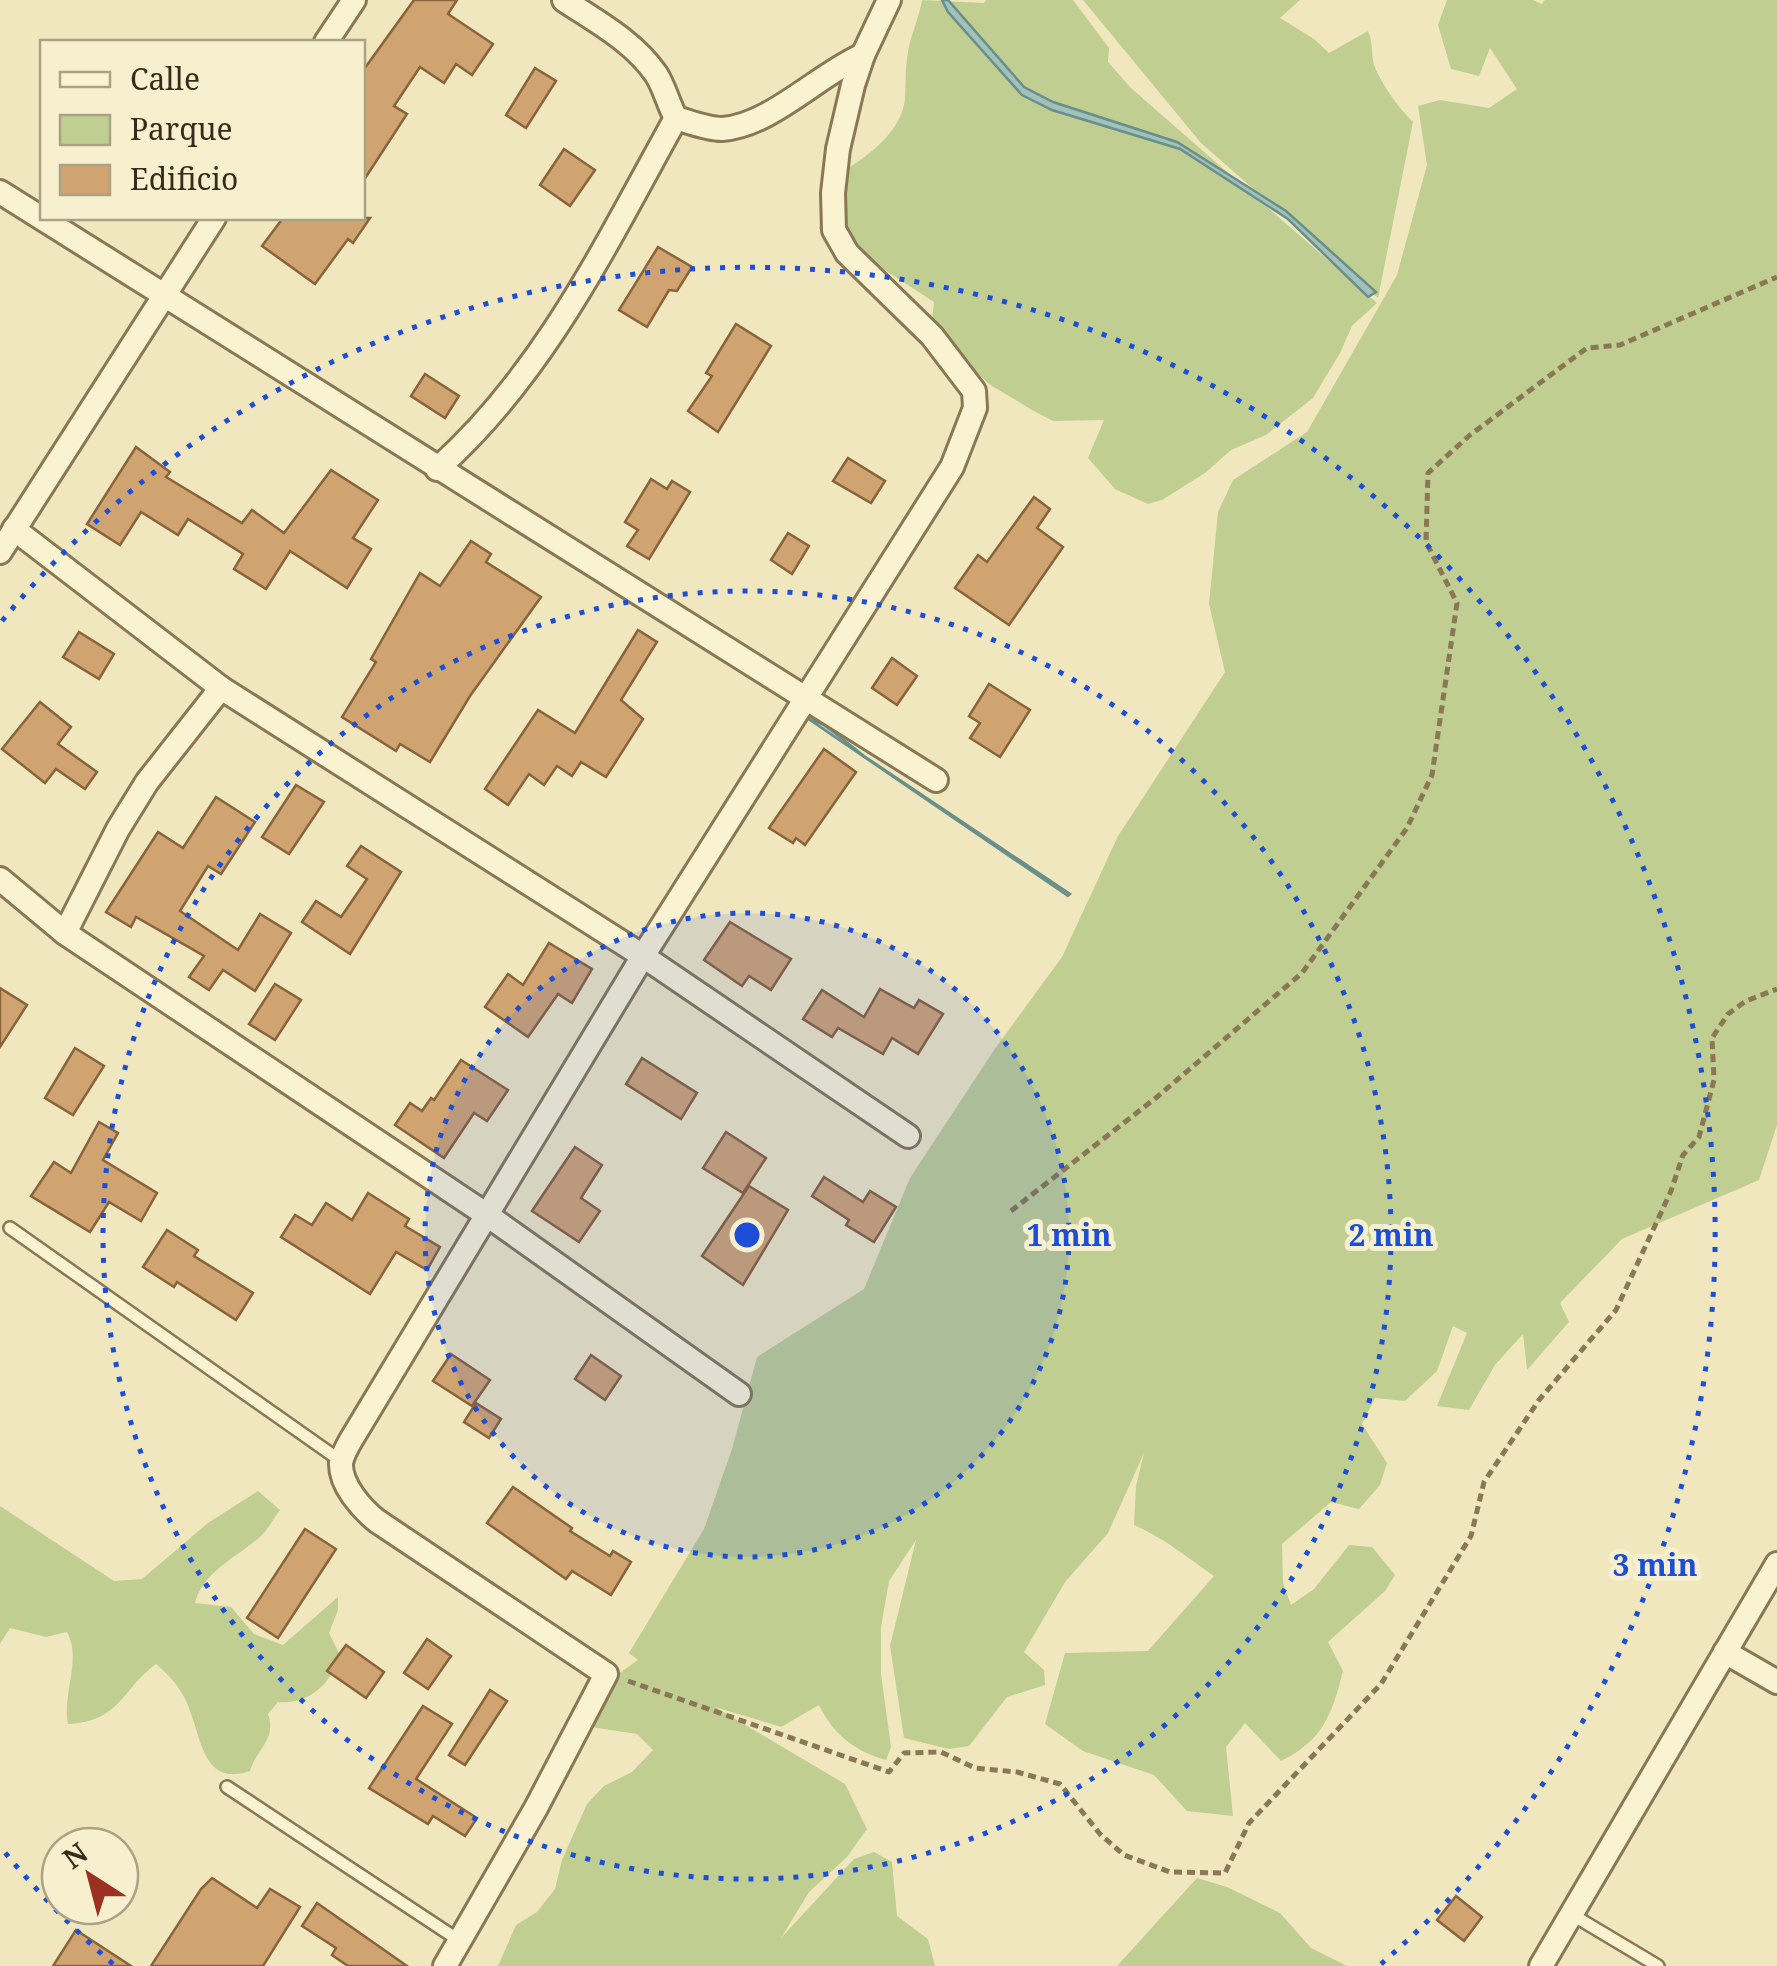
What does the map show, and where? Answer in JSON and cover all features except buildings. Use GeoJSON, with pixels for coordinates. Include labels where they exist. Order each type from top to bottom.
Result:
{"type":"FeatureCollection","features":[{"type":"Feature","properties":{"kind":"street"},"geometry":{"type":"LineString","coordinates":[[327,40],[354,0]]}},
{"type":"Feature","properties":{"kind":"street"},"geometry":{"type":"LineString","coordinates":[[564,0],[628,42],[648,64],[676,118]]}},
{"type":"Feature","properties":{"kind":"street"},"geometry":{"type":"LineString","coordinates":[[445,1966],[574,1740],[606,1674],[377,1521],[361,1508],[343,1475],[341,1461],[643,956],[952,467],[975,408],[974,391],[932,336],[847,253],[834,230],[838,149],[863,55],[889,0]]}},
{"type":"Feature","properties":{"kind":"street"},"geometry":{"type":"LineString","coordinates":[[676,118],[726,129],[792,99],[863,55]]}},
{"type":"Feature","properties":{"kind":"street"},"geometry":{"type":"LineString","coordinates":[[438,469],[507,399],[545,345],[676,118]]}},
{"type":"Feature","properties":{"kind":"street"},"geometry":{"type":"LineString","coordinates":[[0,192],[40,217]]}},
{"type":"Feature","properties":{"kind":"street"},"geometry":{"type":"LineString","coordinates":[[44,220],[936,780]]}},
{"type":"Feature","properties":{"kind":"street"},"geometry":{"type":"LineString","coordinates":[[0,552],[213,220]]}},
{"type":"Feature","properties":{"kind":"street"},"geometry":{"type":"LineString","coordinates":[[14,529],[221,688],[643,956],[908,1136]]}},
{"type":"Feature","properties":{"kind":"street"},"geometry":{"type":"LineString","coordinates":[[65,933],[147,782],[221,688]]}},
{"type":"Feature","properties":{"kind":"street"},"geometry":{"type":"LineString","coordinates":[[0,879],[65,933],[487,1215],[739,1394]]}},
{"type":"Feature","properties":{"kind":"street"},"geometry":{"type":"LineString","coordinates":[[1541,1966],[1777,1564]]}},
{"type":"Feature","properties":{"kind":"street"},"geometry":{"type":"LineString","coordinates":[[1725,1652],[1777,1682]]}},
{"type":"Feature","properties":{"kind":"lane"},"geometry":{"type":"LineString","coordinates":[[10,1228],[341,1461]]}},
{"type":"Feature","properties":{"kind":"lane"},"geometry":{"type":"LineString","coordinates":[[227,1787],[460,1941]]}},
{"type":"Feature","properties":{"kind":"lane"},"geometry":{"type":"LineString","coordinates":[[1572,1914],[1658,1966]]}},
{"type":"Feature","properties":{"kind":"path"},"geometry":{"type":"LineString","coordinates":[[1011,1211],[1157,1097],[1302,974],[1408,828],[1432,776],[1457,604],[1426,542],[1428,474],[1470,435],[1587,348],[1620,345],[1777,277]]}},
{"type":"Feature","properties":{"kind":"path"},"geometry":{"type":"LineString","coordinates":[[606,1674],[889,1772],[904,1753],[941,1752],[975,1768],[1017,1772],[1060,1784],[1100,1834],[1124,1854],[1170,1872],[1226,1873],[1249,1823],[1380,1684],[1471,1536],[1484,1482],[1539,1400],[1616,1310],[1671,1191],[1683,1155],[1698,1137],[1714,1080],[1712,1038],[1737,1007],[1777,990]]}},
{"type":"Feature","properties":{"kind":"green space"},"geometry":{"type":"Polygon","coordinates":[[[922,0],[1073,0],[1109,48],[1108,62],[1131,88],[1377,303],[1352,326],[1313,398],[1266,435],[1231,450],[1205,473],[1162,500],[1148,504],[1115,489],[1088,458],[1104,420],[1053,421],[989,384],[931,329],[934,302],[880,267],[860,267],[844,239],[829,244],[819,228],[842,197],[847,169],[884,140],[902,111],[908,52],[922,0]]]}},
{"type":"Feature","properties":{"kind":"green space"},"geometry":{"type":"Polygon","coordinates":[[[1083,0],[1300,0],[1280,18],[1329,53],[1368,31],[1376,70],[1392,98],[1413,122],[1378,298],[1201,143],[1083,0]]]}},
{"type":"Feature","properties":{"kind":"green space"},"geometry":{"type":"Polygon","coordinates":[[[1447,0],[1533,0],[1541,4],[1545,0],[1777,0],[1777,1125],[1759,1180],[1622,1239],[1560,1303],[1569,1322],[1527,1370],[1523,1334],[1495,1365],[1469,1410],[1437,1406],[1467,1333],[1453,1326],[1437,1371],[1405,1401],[1375,1398],[1362,1424],[1387,1463],[1380,1485],[1359,1509],[1331,1502],[1282,1544],[1283,1583],[1291,1605],[1314,1589],[1349,1545],[1372,1547],[1395,1575],[1385,1591],[1328,1642],[1343,1671],[1330,1713],[1316,1735],[1281,1761],[1245,1723],[1226,1747],[1233,1816],[1187,1811],[1154,1775],[1083,1751],[1045,1724],[1065,1653],[1148,1651],[1214,1576],[1134,1525],[1136,1486],[1144,1453],[1108,1533],[1065,1582],[1024,1652],[1044,1670],[1045,1685],[1007,1697],[969,1746],[949,1749],[904,1738],[890,1646],[916,1540],[889,1581],[881,1627],[881,1674],[891,1747],[886,1760],[846,1740],[819,1705],[781,1727],[715,1707],[845,1784],[867,1829],[847,1857],[809,1892],[781,1938],[854,1859],[874,1852],[892,1862],[897,1916],[928,1939],[935,1966],[498,1966],[516,1925],[537,1912],[555,1889],[562,1860],[587,1804],[604,1786],[632,1772],[653,1750],[637,1734],[591,1727],[614,1677],[638,1660],[629,1653],[704,1529],[732,1449],[757,1357],[864,1289],[910,1178],[994,1050],[1062,957],[1118,836],[1225,672],[1209,604],[1218,512],[1233,480],[1307,432],[1397,275],[1427,165],[1418,106],[1440,100],[1489,108],[1517,89],[1490,48],[1479,76],[1451,69],[1438,25],[1447,0]]]}},
{"type":"Feature","properties":{"kind":"green space"},"geometry":{"type":"Polygon","coordinates":[[[258,1491],[280,1510],[261,1536],[213,1573],[195,1603],[231,1607],[254,1634],[283,1645],[338,1597],[338,1610],[329,1633],[340,1655],[325,1683],[300,1700],[278,1702],[268,1714],[270,1731],[250,1771],[235,1774],[223,1773],[207,1758],[183,1695],[156,1664],[110,1711],[86,1722],[68,1724],[73,1654],[67,1632],[46,1637],[10,1628],[0,1644],[0,1506],[114,1581],[142,1579],[208,1523],[258,1491]]]}},
{"type":"Feature","properties":{"kind":"green space"},"geometry":{"type":"Polygon","coordinates":[[[1197,1878],[1227,1887],[1280,1913],[1311,1948],[1347,1966],[1117,1966],[1197,1878]]]}},
{"type":"Feature","properties":{"kind":"water"},"geometry":{"type":"Polygon","coordinates":[[[942,0],[948,0],[1024,87],[1053,102],[1177,142],[1286,211],[1376,292],[1368,297],[1288,219],[1180,149],[1052,110],[1022,95],[948,12],[942,0]]]}},
{"type":"Feature","properties":{"kind":"water"},"geometry":{"type":"Polygon","coordinates":[[[807,718],[825,725],[864,756],[1070,894],[1068,896],[807,718]]]}}]}
